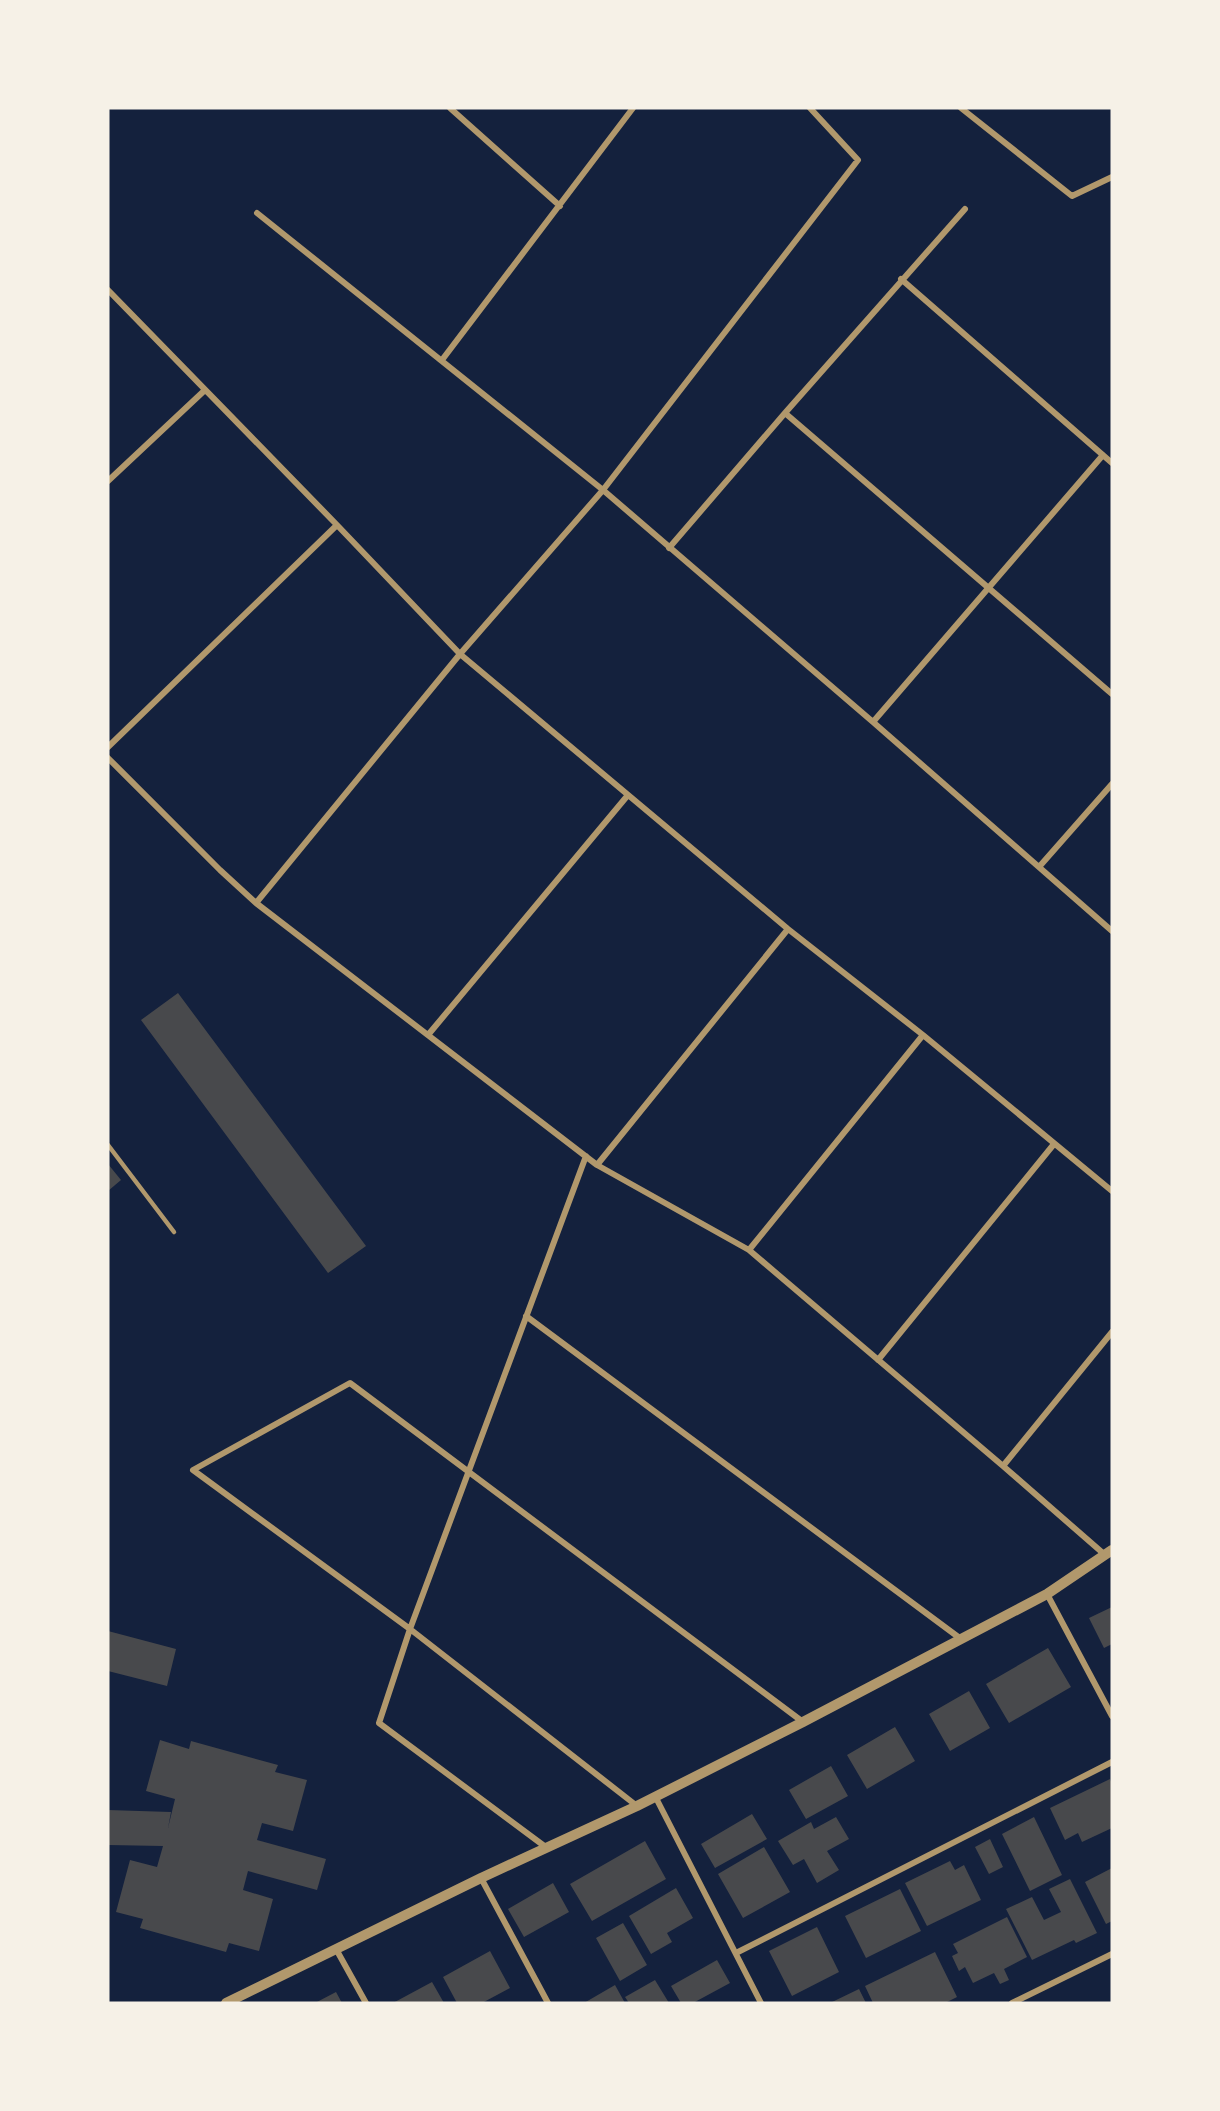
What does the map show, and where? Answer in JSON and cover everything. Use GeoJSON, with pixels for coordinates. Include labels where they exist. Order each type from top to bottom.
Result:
{"type":"FeatureCollection","features":[{"type":"Feature","properties":{"kind":"street"},"geometry":{"type":"LineString","coordinates":[[450,108],[560,206]]}},
{"type":"Feature","properties":{"kind":"street"},"geometry":{"type":"LineString","coordinates":[[442,360],[633,108]]}},
{"type":"Feature","properties":{"kind":"street"},"geometry":{"type":"LineString","coordinates":[[256,903],[460,654],[603,490],[858,160],[810,108]]}},
{"type":"Feature","properties":{"kind":"street"},"geometry":{"type":"LineString","coordinates":[[961,108],[1072,196],[1112,177]]}},
{"type":"Feature","properties":{"kind":"street"},"geometry":{"type":"LineString","coordinates":[[669,548],[965,209]]}},
{"type":"Feature","properties":{"kind":"street"},"geometry":{"type":"LineString","coordinates":[[257,213],[603,490],[1112,931]]}},
{"type":"Feature","properties":{"kind":"street"},"geometry":{"type":"LineString","coordinates":[[902,279],[1112,463]]}},
{"type":"Feature","properties":{"kind":"street"},"geometry":{"type":"LineString","coordinates":[[108,290],[460,654],[788,929],[923,1035],[1112,1191]]}},
{"type":"Feature","properties":{"kind":"street"},"geometry":{"type":"LineString","coordinates":[[108,481],[205,390]]}},
{"type":"Feature","properties":{"kind":"street"},"geometry":{"type":"LineString","coordinates":[[785,413],[1112,694]]}},
{"type":"Feature","properties":{"kind":"street"},"geometry":{"type":"LineString","coordinates":[[873,722],[1103,455]]}},
{"type":"Feature","properties":{"kind":"street"},"geometry":{"type":"LineString","coordinates":[[108,747],[337,525]]}},
{"type":"Feature","properties":{"kind":"street"},"geometry":{"type":"LineString","coordinates":[[108,758],[256,903],[597,1165],[749,1250],[1108,1552],[1047,1593],[803,1722],[637,1806],[481,1878],[226,2003]]}},
{"type":"Feature","properties":{"kind":"street"},"geometry":{"type":"LineString","coordinates":[[1039,867],[1112,784]]}},
{"type":"Feature","properties":{"kind":"street"},"geometry":{"type":"LineString","coordinates":[[428,1035],[628,795]]}},
{"type":"Feature","properties":{"kind":"street"},"geometry":{"type":"LineString","coordinates":[[597,1165],[788,929]]}},
{"type":"Feature","properties":{"kind":"street"},"geometry":{"type":"LineString","coordinates":[[749,1250],[923,1035]]}},
{"type":"Feature","properties":{"kind":"street"},"geometry":{"type":"LineString","coordinates":[[878,1360],[1054,1144]]}},
{"type":"Feature","properties":{"kind":"street"},"geometry":{"type":"LineString","coordinates":[[547,1848],[379,1723],[410,1629],[586,1156]]}},
{"type":"Feature","properties":{"kind":"street"},"geometry":{"type":"LineString","coordinates":[[526,1316],[960,1639]]}},
{"type":"Feature","properties":{"kind":"street"},"geometry":{"type":"LineString","coordinates":[[1004,1466],[1112,1332]]}},
{"type":"Feature","properties":{"kind":"street"},"geometry":{"type":"LineString","coordinates":[[637,1806],[410,1629],[193,1470],[350,1383],[803,1722]]}},
{"type":"Feature","properties":{"kind":"street"},"geometry":{"type":"LineString","coordinates":[[1047,1593],[1112,1716]]}},
{"type":"Feature","properties":{"kind":"street"},"geometry":{"type":"LineString","coordinates":[[736,1953],[1112,1762]]}},
{"type":"Feature","properties":{"kind":"street"},"geometry":{"type":"LineString","coordinates":[[655,1796],[761,2003]]}},
{"type":"Feature","properties":{"kind":"street"},"geometry":{"type":"LineString","coordinates":[[481,1878],[548,2003]]}},
{"type":"Feature","properties":{"kind":"street"},"geometry":{"type":"LineString","coordinates":[[336,1949],[366,2003]]}},
{"type":"Feature","properties":{"kind":"street"},"geometry":{"type":"LineString","coordinates":[[1012,2003],[1112,1954]]}},
{"type":"Feature","properties":{"kind":"lane"},"geometry":{"type":"LineString","coordinates":[[108,1145],[174,1232]]}},
{"type":"Feature","properties":{"kind":"building"},"geometry":{"type":"Polygon","coordinates":[[[178,993],[366,1246],[328,1273],[141,1020],[178,993]]]}},
{"type":"Feature","properties":{"kind":"building"},"geometry":{"type":"Polygon","coordinates":[[[108,1164],[121,1180],[108,1191],[108,1164]]]}},
{"type":"Feature","properties":{"kind":"building"},"geometry":{"type":"Polygon","coordinates":[[[1112,1607],[1112,1644],[1104,1648],[1089,1618],[1112,1607]]]}},
{"type":"Feature","properties":{"kind":"building"},"geometry":{"type":"Polygon","coordinates":[[[108,1631],[176,1649],[167,1686],[108,1671],[108,1631]]]}},
{"type":"Feature","properties":{"kind":"building"},"geometry":{"type":"Polygon","coordinates":[[[1048,1648],[1071,1687],[1009,1723],[986,1684],[1048,1648]]]}},
{"type":"Feature","properties":{"kind":"building"},"geometry":{"type":"Polygon","coordinates":[[[969,1691],[990,1728],[950,1751],[929,1714],[969,1691]]]}},
{"type":"Feature","properties":{"kind":"building"},"geometry":{"type":"Polygon","coordinates":[[[895,1727],[915,1761],[867,1789],[847,1755],[895,1727]]]}},
{"type":"Feature","properties":{"kind":"building"},"geometry":{"type":"Polygon","coordinates":[[[160,1740],[189,1749],[191,1741],[278,1765],[275,1772],[307,1780],[293,1831],[262,1823],[257,1840],[326,1859],[317,1890],[248,1871],[243,1890],[273,1899],[259,1951],[229,1943],[226,1952],[140,1928],[143,1919],[116,1912],[130,1860],[157,1867],[163,1846],[108,1845],[108,1810],[171,1812],[168,1828],[175,1799],[146,1791],[160,1740]]]}},
{"type":"Feature","properties":{"kind":"building"},"geometry":{"type":"Polygon","coordinates":[[[831,1766],[848,1796],[806,1819],[789,1790],[831,1766]]]}},
{"type":"Feature","properties":{"kind":"building"},"geometry":{"type":"Polygon","coordinates":[[[1110,1779],[1112,1828],[1082,1842],[1078,1833],[1065,1840],[1050,1808],[1110,1779]]]}},
{"type":"Feature","properties":{"kind":"building"},"geometry":{"type":"Polygon","coordinates":[[[752,1814],[767,1839],[715,1868],[701,1844],[752,1814]]]}},
{"type":"Feature","properties":{"kind":"building"},"geometry":{"type":"Polygon","coordinates":[[[836,1817],[849,1839],[827,1851],[839,1870],[817,1883],[804,1859],[793,1865],[778,1841],[811,1822],[814,1829],[836,1817]]]}},
{"type":"Feature","properties":{"kind":"building"},"geometry":{"type":"Polygon","coordinates":[[[1034,1817],[1062,1875],[1030,1891],[1002,1834],[1034,1817]]]}},
{"type":"Feature","properties":{"kind":"building"},"geometry":{"type":"Polygon","coordinates":[[[990,1839],[1003,1867],[989,1874],[975,1847],[990,1839]]]}},
{"type":"Feature","properties":{"kind":"building"},"geometry":{"type":"Polygon","coordinates":[[[645,1841],[666,1879],[592,1921],[570,1884],[645,1841]]]}},
{"type":"Feature","properties":{"kind":"building"},"geometry":{"type":"Polygon","coordinates":[[[764,1847],[790,1892],[743,1918],[718,1874],[764,1847]]]}},
{"type":"Feature","properties":{"kind":"building"},"geometry":{"type":"Polygon","coordinates":[[[950,1861],[955,1870],[964,1865],[981,1900],[927,1926],[905,1883],[950,1861]]]}},
{"type":"Feature","properties":{"kind":"building"},"geometry":{"type":"Polygon","coordinates":[[[1112,1868],[1112,1921],[1106,1924],[1085,1882],[1112,1868]]]}},
{"type":"Feature","properties":{"kind":"building"},"geometry":{"type":"Polygon","coordinates":[[[1070,1879],[1097,1933],[1076,1943],[1074,1940],[1032,1960],[1006,1909],[1032,1897],[1044,1920],[1061,1912],[1049,1889],[1070,1879]]]}},
{"type":"Feature","properties":{"kind":"building"},"geometry":{"type":"Polygon","coordinates":[[[553,1883],[569,1912],[524,1937],[508,1909],[553,1883]]]}},
{"type":"Feature","properties":{"kind":"building"},"geometry":{"type":"Polygon","coordinates":[[[676,1888],[693,1918],[667,1933],[672,1942],[651,1954],[629,1916],[676,1888]]]}},
{"type":"Feature","properties":{"kind":"building"},"geometry":{"type":"Polygon","coordinates":[[[900,1889],[921,1931],[866,1958],[845,1916],[900,1889]]]}},
{"type":"Feature","properties":{"kind":"building"},"geometry":{"type":"Polygon","coordinates":[[[1007,1917],[1027,1957],[1004,1969],[1009,1980],[1000,1984],[994,1973],[973,1983],[965,1967],[959,1971],[952,1956],[958,1953],[953,1944],[1007,1917]]]}},
{"type":"Feature","properties":{"kind":"building"},"geometry":{"type":"Polygon","coordinates":[[[623,1923],[647,1965],[620,1981],[596,1938],[623,1923]]]}},
{"type":"Feature","properties":{"kind":"building"},"geometry":{"type":"Polygon","coordinates":[[[817,1927],[839,1972],[792,1996],[769,1951],[817,1927]]]}},
{"type":"Feature","properties":{"kind":"building"},"geometry":{"type":"Polygon","coordinates":[[[490,1951],[510,1988],[482,2003],[457,2003],[443,1977],[490,1951]]]}},
{"type":"Feature","properties":{"kind":"building"},"geometry":{"type":"Polygon","coordinates":[[[935,1952],[957,1997],[945,2003],[873,2003],[865,1986],[935,1952]]]}},
{"type":"Feature","properties":{"kind":"building"},"geometry":{"type":"Polygon","coordinates":[[[717,1960],[730,1983],[693,2003],[681,2003],[671,1986],[717,1960]]]}},
{"type":"Feature","properties":{"kind":"building"},"geometry":{"type":"Polygon","coordinates":[[[655,1980],[669,2003],[629,2003],[625,1997],[655,1980]]]}},
{"type":"Feature","properties":{"kind":"building"},"geometry":{"type":"Polygon","coordinates":[[[432,1982],[444,2003],[393,2003],[432,1982]]]}},
{"type":"Feature","properties":{"kind":"building"},"geometry":{"type":"Polygon","coordinates":[[[615,1985],[625,2003],[584,2003],[615,1985]]]}},
{"type":"Feature","properties":{"kind":"building"},"geometry":{"type":"Polygon","coordinates":[[[859,1989],[866,2003],[830,2003],[859,1989]]]}},
{"type":"Feature","properties":{"kind":"building"},"geometry":{"type":"Polygon","coordinates":[[[336,1992],[342,2003],[315,2003],[336,1992]]]}}]}
